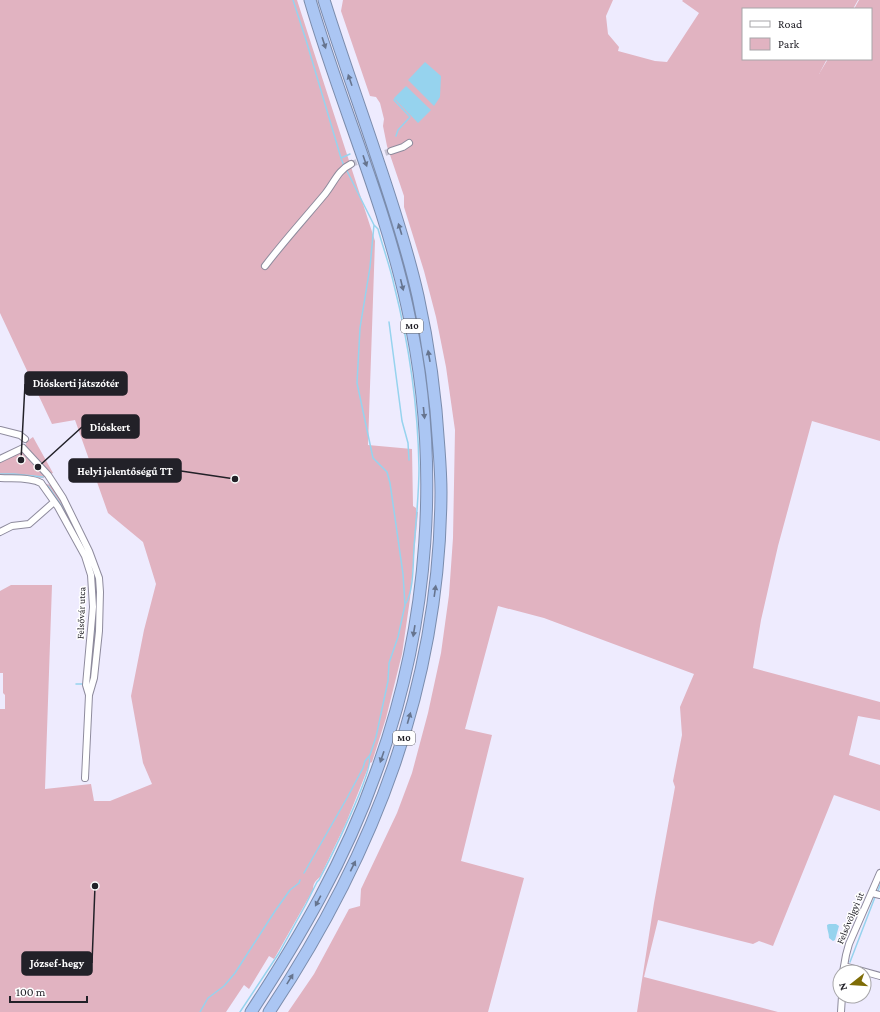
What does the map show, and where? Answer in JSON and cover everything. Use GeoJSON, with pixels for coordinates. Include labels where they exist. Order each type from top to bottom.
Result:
{"type":"FeatureCollection","features":[{"type":"Feature","properties":{"kind":"highway","name":"M0"},"geometry":{"type":"LineString","coordinates":[[269,1012],[300,964],[339,894],[363,845],[388,784],[403,742],[420,677],[430,626],[440,538],[441,488],[438,436],[432,369],[422,315],[400,228],[324,0]]}},
{"type":"Feature","properties":{"kind":"highway"},"geometry":{"type":"LineString","coordinates":[[327,0],[330,20]]}},
{"type":"Feature","properties":{"kind":"highway","name":"M0"},"geometry":{"type":"LineString","coordinates":[[251,1012],[288,954],[319,900],[351,835],[375,777],[398,703],[411,646],[421,577],[428,489],[425,422],[420,376],[409,315],[395,255],[379,202],[310,2]]}},
{"type":"Feature","properties":{"kind":"street"},"geometry":{"type":"LineString","coordinates":[[391,151],[403,147],[409,143]]}},
{"type":"Feature","properties":{"kind":"street"},"geometry":{"type":"LineString","coordinates":[[265,266],[330,188],[340,171],[347,167]]}},
{"type":"Feature","properties":{"kind":"street"},"geometry":{"type":"LineString","coordinates":[[0,430],[20,435],[26,439]]}},
{"type":"Feature","properties":{"kind":"street"},"geometry":{"type":"LineString","coordinates":[[0,459],[23,448],[26,439],[31,434]]}},
{"type":"Feature","properties":{"kind":"street","name":"Felsővár utca"},"geometry":{"type":"LineString","coordinates":[[23,448],[46,479],[63,498],[99,578],[99,631],[94,678],[89,695],[85,778]]}},
{"type":"Feature","properties":{"kind":"street"},"geometry":{"type":"LineString","coordinates":[[0,478],[37,481],[46,479]]}},
{"type":"Feature","properties":{"kind":"street","name":"Felsővár utca"},"geometry":{"type":"LineString","coordinates":[[46,479],[54,502],[85,556],[92,575],[93,607],[86,685],[89,695]]}},
{"type":"Feature","properties":{"kind":"street"},"geometry":{"type":"LineString","coordinates":[[0,532],[12,526],[28,524],[54,502]]}},
{"type":"Feature","properties":{"kind":"street","name":"Felsővölgyi út"},"geometry":{"type":"LineString","coordinates":[[844,964],[849,944],[880,873]]}},
{"type":"Feature","properties":{"kind":"street"},"geometry":{"type":"LineString","coordinates":[[872,893],[880,895]]}},
{"type":"Feature","properties":{"kind":"green space"},"geometry":{"type":"Polygon","coordinates":[[[0,0],[297,0],[375,241],[368,445],[412,449],[413,506],[416,508],[416,512],[418,512],[410,599],[402,654],[386,718],[372,762],[370,763],[346,823],[320,877],[313,886],[313,890],[274,959],[269,956],[249,989],[244,985],[226,1012],[0,1012],[0,709],[5,709],[5,695],[3,693],[3,673],[0,673],[0,591],[11,585],[52,585],[45,789],[91,784],[94,801],[110,801],[152,784],[143,763],[131,696],[144,630],[156,584],[143,542],[108,513],[75,420],[52,424],[0,313],[0,0]]]}},
{"type":"Feature","properties":{"kind":"green space"},"geometry":{"type":"Polygon","coordinates":[[[343,0],[613,0],[606,16],[608,34],[619,47],[618,51],[655,61],[667,62],[699,13],[682,1],[683,0],[858,0],[854,8],[742,8],[742,60],[826,60],[819,74],[827,60],[872,60],[872,8],[855,8],[859,0],[880,0],[880,441],[812,421],[778,546],[761,620],[753,668],[880,702],[880,720],[858,716],[849,755],[880,765],[880,811],[834,795],[773,946],[759,941],[753,944],[658,920],[644,977],[778,1012],[637,1012],[654,903],[675,787],[673,781],[682,735],[680,707],[694,674],[544,618],[498,606],[465,729],[492,735],[461,861],[524,878],[488,1012],[288,1012],[314,974],[349,909],[360,906],[361,889],[397,813],[412,773],[428,713],[441,653],[449,595],[453,538],[455,430],[446,367],[436,317],[424,271],[404,207],[404,196],[387,146],[383,126],[384,119],[380,103],[376,97],[370,96],[341,11],[343,0]]]}},
{"type":"Feature","properties":{"kind":"green space"},"geometry":{"type":"Polygon","coordinates":[[[33,437],[53,473],[50,474],[26,448],[26,442],[33,437]]]}},
{"type":"Feature","properties":{"kind":"green space"},"geometry":{"type":"Polygon","coordinates":[[[20,452],[24,452],[33,464],[45,474],[44,478],[0,476],[0,461],[20,452]]]}},
{"type":"Feature","properties":{"kind":"green space"},"geometry":{"type":"Polygon","coordinates":[[[46,484],[51,485],[61,499],[86,548],[98,585],[96,630],[94,630],[93,576],[45,486],[46,484]]]}},
{"type":"Feature","properties":{"kind":"green space"},"geometry":{"type":"Polygon","coordinates":[[[94,634],[96,635],[91,683],[88,686],[94,634]]]}},
{"type":"Feature","properties":{"kind":"water"},"geometry":{"type":"Polygon","coordinates":[[[425,62],[441,76],[440,97],[434,106],[408,80],[425,62]]]}},
{"type":"Feature","properties":{"kind":"water"},"geometry":{"type":"Polygon","coordinates":[[[406,86],[431,110],[418,123],[394,98],[406,86]]]}},
{"type":"Feature","properties":{"kind":"water"},"geometry":{"type":"Polygon","coordinates":[[[836,924],[839,926],[835,940],[833,941],[829,938],[827,925],[836,924]]]}},
{"type":"Feature","properties":{"kind":"waterway"},"geometry":{"type":"LineString","coordinates":[[293,0],[341,158]]}},
{"type":"Feature","properties":{"kind":"waterway"},"geometry":{"type":"LineString","coordinates":[[395,99],[394,100],[410,117],[398,130],[396,136]]}},
{"type":"Feature","properties":{"kind":"waterway"},"geometry":{"type":"LineString","coordinates":[[344,166],[341,158],[350,154]]}},
{"type":"Feature","properties":{"kind":"waterway"},"geometry":{"type":"LineString","coordinates":[[346,169],[374,225],[378,229],[391,271],[412,376],[417,422],[419,478],[413,576],[409,597],[406,603]]}},
{"type":"Feature","properties":{"kind":"waterway"},"geometry":{"type":"LineString","coordinates":[[304,873],[347,798],[363,768],[365,761],[370,755],[376,737],[388,681],[389,663],[398,637],[405,605],[403,574],[390,483],[387,472],[373,458],[357,383],[360,328],[370,267],[374,225]]}},
{"type":"Feature","properties":{"kind":"waterway"},"geometry":{"type":"LineString","coordinates":[[389,322],[402,421],[408,443],[409,460]]}},
{"type":"Feature","properties":{"kind":"waterway"},"geometry":{"type":"LineString","coordinates":[[0,474],[43,477]]}},
{"type":"Feature","properties":{"kind":"waterway"},"geometry":{"type":"LineString","coordinates":[[48,486],[61,505],[72,526]]}},
{"type":"Feature","properties":{"kind":"waterway"},"geometry":{"type":"LineString","coordinates":[[90,683],[97,596],[94,573]]}},
{"type":"Feature","properties":{"kind":"waterway"},"geometry":{"type":"LineString","coordinates":[[76,684],[84,684]]}},
{"type":"Feature","properties":{"kind":"waterway"},"geometry":{"type":"LineString","coordinates":[[240,1012],[279,953],[319,880],[358,797],[369,765],[369,757]]}},
{"type":"Feature","properties":{"kind":"waterway"},"geometry":{"type":"LineString","coordinates":[[200,1012],[208,998],[224,986],[235,973],[275,911],[290,890],[299,883],[300,880]]}},
{"type":"Feature","properties":{"kind":"waterway"},"geometry":{"type":"LineString","coordinates":[[878,891],[880,885]]}},
{"type":"Feature","properties":{"kind":"waterway"},"geometry":{"type":"LineString","coordinates":[[850,962],[875,897]]}},
{"type":"Feature","properties":{"kind":"tunnel"},"geometry":{"type":"LineString","coordinates":[[351,164],[391,151]]}},
{"type":"Feature","properties":{"kind":"place","name":"Dióskerti játszótér"},"geometry":{"type":"Point","coordinates":[21,460]}},
{"type":"Feature","properties":{"kind":"place","name":"Dióskert"},"geometry":{"type":"Point","coordinates":[38,467]}},
{"type":"Feature","properties":{"kind":"place","name":"Helyi jelentőségű TT"},"geometry":{"type":"Point","coordinates":[235,479]}},
{"type":"Feature","properties":{"kind":"place","name":"József-hegy"},"geometry":{"type":"Point","coordinates":[95,886]}}]}
